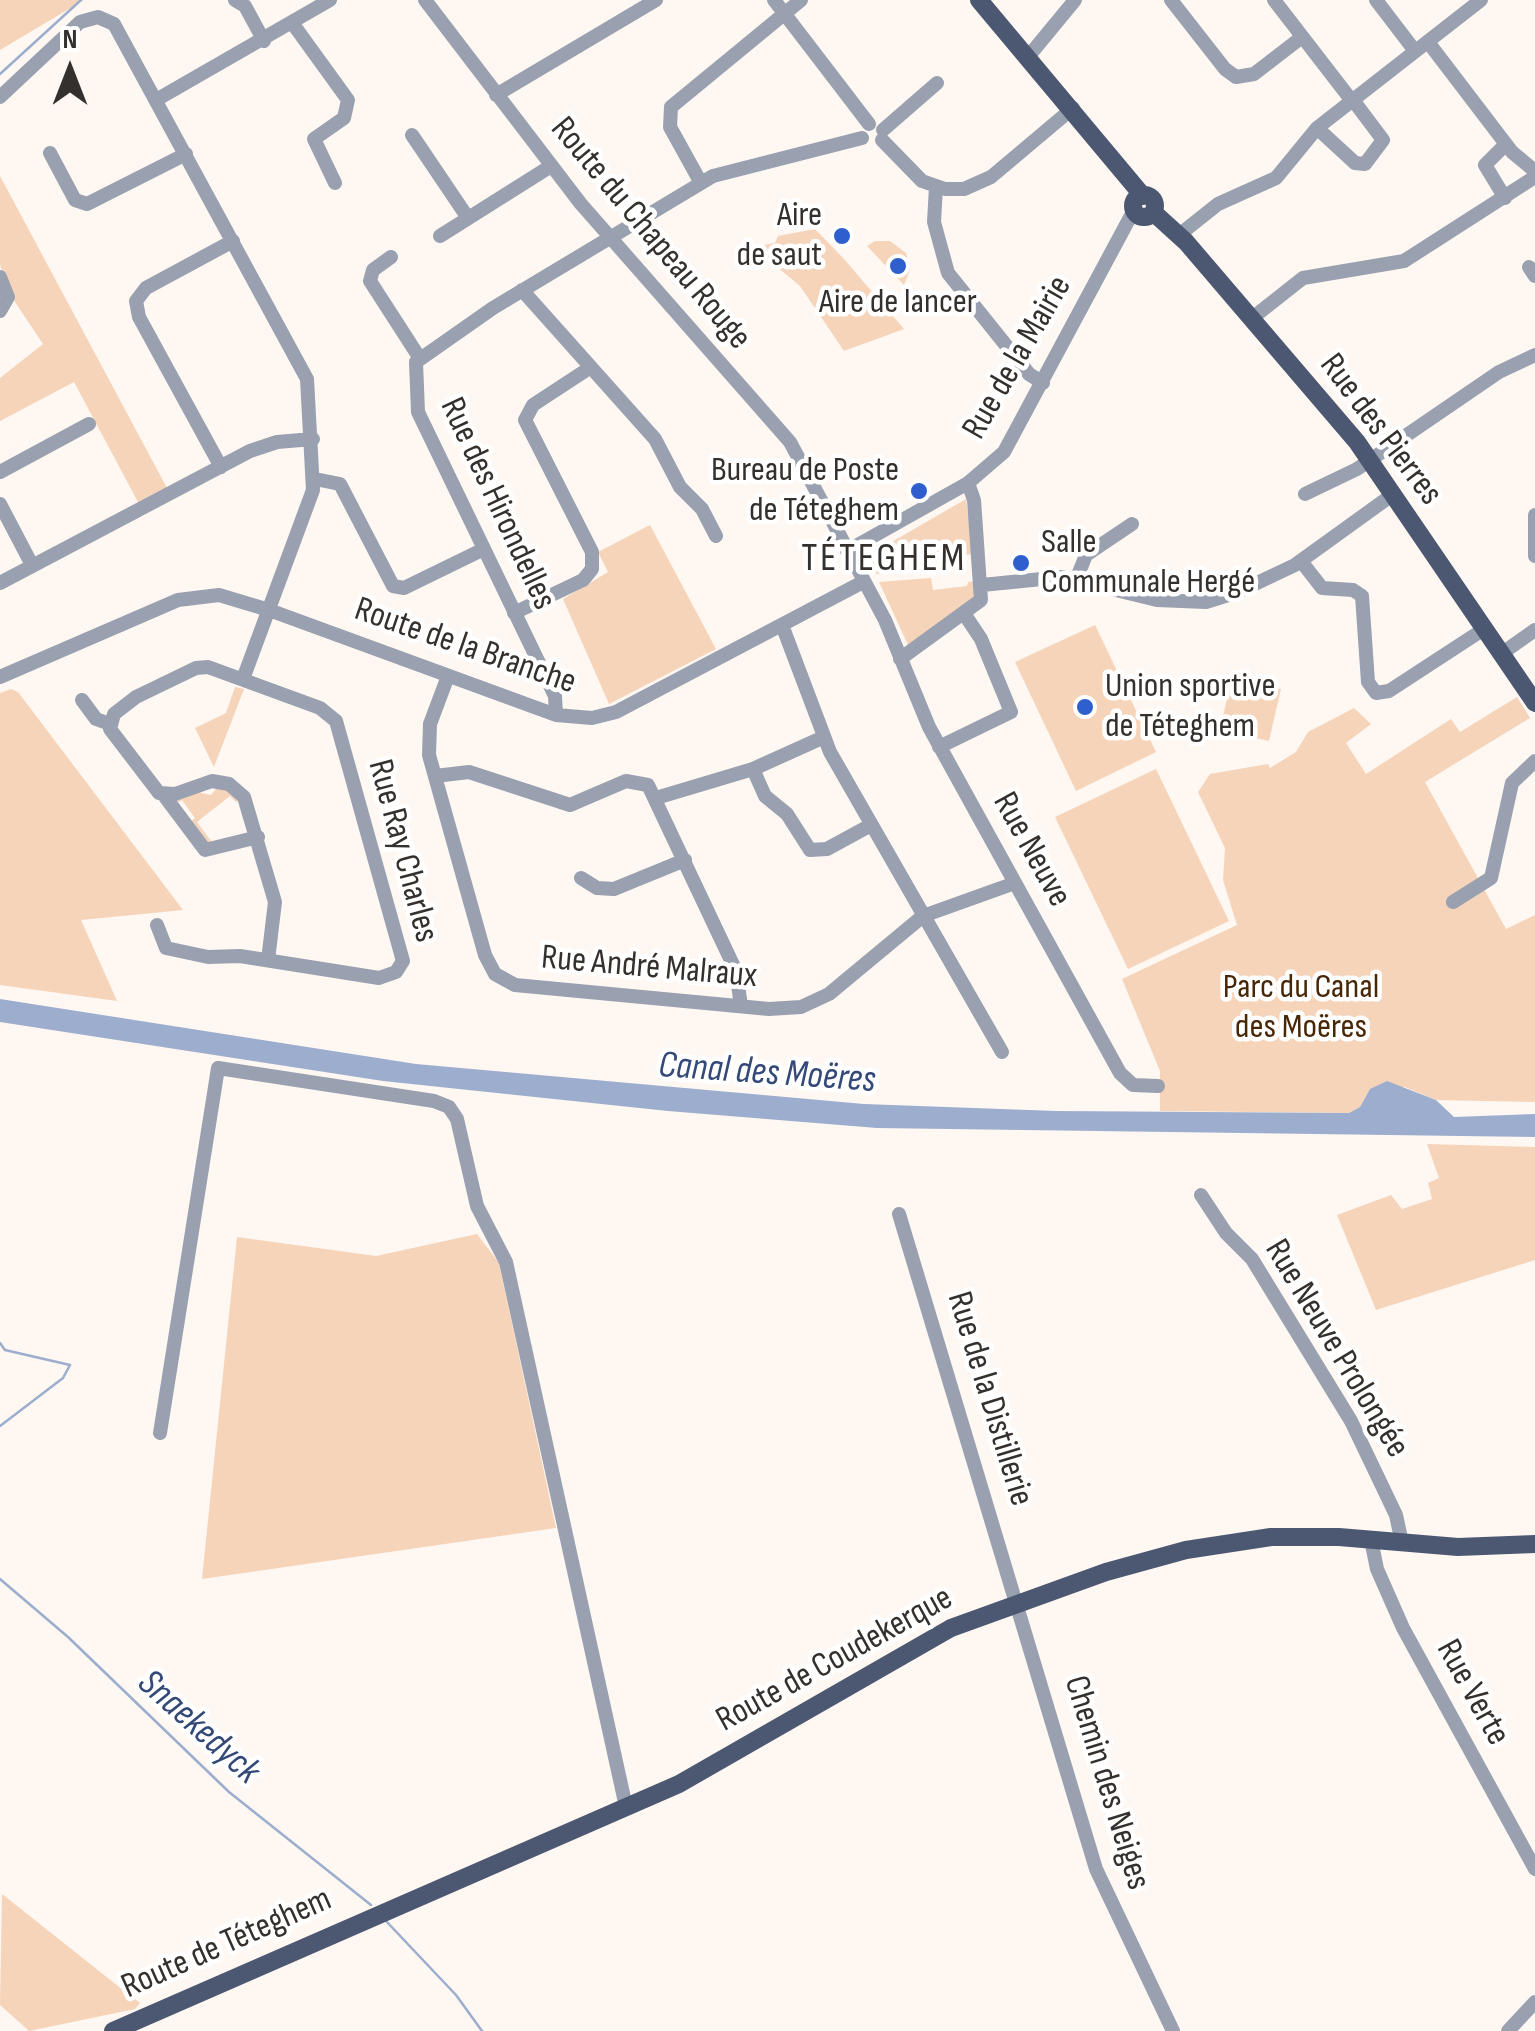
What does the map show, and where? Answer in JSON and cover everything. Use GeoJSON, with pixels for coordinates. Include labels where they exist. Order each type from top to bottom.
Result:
{"type":"FeatureCollection","features":[{"type":"Feature","properties":{"kind":"main road","name":"Rue des Pierres"},"geometry":{"type":"LineString","coordinates":[[979,0],[1073,108],[1144,209],[1178,235],[1370,460],[1535,703]]}},
{"type":"Feature","properties":{"kind":"main road","name":"Route de Coudekerque"},"geometry":{"type":"LineString","coordinates":[[368,1917],[704,1771],[936,1636],[1020,1602],[1136,1563],[1212,1545],[1294,1536],[1480,1548],[1535,1544]]}},
{"type":"Feature","properties":{"kind":"main road","name":"Route de Téteghem"},"geometry":{"type":"LineString","coordinates":[[113,2031],[368,1917]]}},
{"type":"Feature","properties":{"kind":"street"},"geometry":{"type":"LineString","coordinates":[[236,0],[245,6],[264,41]]}},
{"type":"Feature","properties":{"kind":"street"},"geometry":{"type":"LineString","coordinates":[[156,100],[330,0]]}},
{"type":"Feature","properties":{"kind":"street","name":"Route du Chapeau Rouge"},"geometry":{"type":"LineString","coordinates":[[424,0],[608,237],[787,438],[847,551]]}},
{"type":"Feature","properties":{"kind":"street"},"geometry":{"type":"LineString","coordinates":[[496,95],[656,0]]}},
{"type":"Feature","properties":{"kind":"street"},"geometry":{"type":"LineString","coordinates":[[774,0],[874,133],[919,178],[936,186],[959,189],[982,182],[1073,108]]}},
{"type":"Feature","properties":{"kind":"street"},"geometry":{"type":"LineString","coordinates":[[701,182],[670,126],[671,107],[801,0]]}},
{"type":"Feature","properties":{"kind":"street"},"geometry":{"type":"LineString","coordinates":[[1028,57],[1075,0]]}},
{"type":"Feature","properties":{"kind":"street"},"geometry":{"type":"LineString","coordinates":[[1172,0],[1236,77],[1256,72],[1302,37]]}},
{"type":"Feature","properties":{"kind":"street"},"geometry":{"type":"LineString","coordinates":[[1274,0],[1382,138],[1365,164],[1354,163],[1317,128]]}},
{"type":"Feature","properties":{"kind":"street"},"geometry":{"type":"LineString","coordinates":[[1251,319],[1302,278],[1400,263],[1535,174],[1376,0]]}},
{"type":"Feature","properties":{"kind":"street"},"geometry":{"type":"LineString","coordinates":[[1178,235],[1218,204],[1276,178],[1317,128],[1481,0]]}},
{"type":"Feature","properties":{"kind":"street"},"geometry":{"type":"LineString","coordinates":[[0,97],[80,22],[102,17],[120,31],[307,379],[314,479],[244,679],[208,667],[196,668],[136,697],[114,714],[110,724],[112,734],[205,850],[258,837]]}},
{"type":"Feature","properties":{"kind":"street"},"geometry":{"type":"LineString","coordinates":[[293,24],[348,97],[346,116],[314,140],[334,183]]}},
{"type":"Feature","properties":{"kind":"street"},"geometry":{"type":"LineString","coordinates":[[874,133],[937,83]]}},
{"type":"Feature","properties":{"kind":"street","name":"Rue des Hirondelles"},"geometry":{"type":"LineString","coordinates":[[556,715],[556,699],[416,409],[414,371],[420,356],[701,182],[732,168],[874,133]]}},
{"type":"Feature","properties":{"kind":"street"},"geometry":{"type":"LineString","coordinates":[[412,135],[468,218]]}},
{"type":"Feature","properties":{"kind":"street"},"geometry":{"type":"LineString","coordinates":[[1504,198],[1485,162],[1506,144]]}},
{"type":"Feature","properties":{"kind":"street"},"geometry":{"type":"LineString","coordinates":[[50,153],[73,197],[87,204],[186,154]]}},
{"type":"Feature","properties":{"kind":"street"},"geometry":{"type":"LineString","coordinates":[[440,236],[551,166]]}},
{"type":"Feature","properties":{"kind":"street"},"geometry":{"type":"LineString","coordinates":[[936,186],[933,212],[948,274],[1031,376],[1043,383]]}},
{"type":"Feature","properties":{"kind":"street","name":"Rue de la Mairie"},"geometry":{"type":"LineString","coordinates":[[847,551],[968,483],[1004,452],[1115,246],[1144,209]]}},
{"type":"Feature","properties":{"kind":"street"},"geometry":{"type":"LineString","coordinates":[[220,466],[136,305],[146,288],[233,241]]}},
{"type":"Feature","properties":{"kind":"street"},"geometry":{"type":"LineString","coordinates":[[392,258],[373,270],[370,281],[420,356]]}},
{"type":"Feature","properties":{"kind":"street"},"geometry":{"type":"LineString","coordinates":[[0,278],[8,297],[0,311]]}},
{"type":"Feature","properties":{"kind":"street"},"geometry":{"type":"LineString","coordinates":[[522,290],[657,442],[680,486],[702,509],[716,536]]}},
{"type":"Feature","properties":{"kind":"street"},"geometry":{"type":"LineString","coordinates":[[1305,494],[1370,460],[1494,376],[1535,354]]}},
{"type":"Feature","properties":{"kind":"street"},"geometry":{"type":"LineString","coordinates":[[514,613],[583,580],[592,569],[590,548],[525,420],[530,407],[591,367]]}},
{"type":"Feature","properties":{"kind":"street"},"geometry":{"type":"LineString","coordinates":[[0,472],[89,424]]}},
{"type":"Feature","properties":{"kind":"street"},"geometry":{"type":"LineString","coordinates":[[0,583],[264,445],[313,440]]}},
{"type":"Feature","properties":{"kind":"street"},"geometry":{"type":"LineString","coordinates":[[314,479],[340,484],[393,586],[404,588],[484,550]]}},
{"type":"Feature","properties":{"kind":"street"},"geometry":{"type":"LineString","coordinates":[[900,659],[980,603],[982,585],[973,496],[968,483]]}},
{"type":"Feature","properties":{"kind":"street"},"geometry":{"type":"LineString","coordinates":[[982,585],[1058,577],[1157,600],[1206,602],[1238,592],[1302,561],[1392,495]]}},
{"type":"Feature","properties":{"kind":"street"},"geometry":{"type":"LineString","coordinates":[[0,504],[32,566]]}},
{"type":"Feature","properties":{"kind":"street"},"geometry":{"type":"LineString","coordinates":[[1535,515],[1535,556]]}},
{"type":"Feature","properties":{"kind":"street"},"geometry":{"type":"LineString","coordinates":[[1076,580],[1089,552],[1132,524]]}},
{"type":"Feature","properties":{"kind":"street","name":"Rue Neuve"},"geometry":{"type":"LineString","coordinates":[[847,551],[881,614],[939,747],[1122,1076],[1134,1085],[1158,1086]]}},
{"type":"Feature","properties":{"kind":"street"},"geometry":{"type":"LineString","coordinates":[[1302,561],[1322,588],[1355,591],[1362,596],[1368,682],[1373,692],[1389,691],[1484,630]]}},
{"type":"Feature","properties":{"kind":"street","name":"Route de la Branche"},"geometry":{"type":"LineString","coordinates":[[0,674],[190,596],[225,596],[556,715],[582,719],[612,714],[863,582]]}},
{"type":"Feature","properties":{"kind":"street"},"geometry":{"type":"LineString","coordinates":[[939,747],[1011,712],[981,639],[965,616]]}},
{"type":"Feature","properties":{"kind":"street"},"geometry":{"type":"LineString","coordinates":[[782,625],[824,737],[1002,1052]]}},
{"type":"Feature","properties":{"kind":"street"},"geometry":{"type":"LineString","coordinates":[[1502,654],[1535,630]]}},
{"type":"Feature","properties":{"kind":"street","name":"Rue André Malraux"},"geometry":{"type":"LineString","coordinates":[[448,676],[428,733],[435,776],[484,955],[502,979],[531,988],[791,1009],[815,1002],[923,916],[1015,883]]}},
{"type":"Feature","properties":{"kind":"street","name":"Rue Ray Charles"},"geometry":{"type":"LineString","coordinates":[[156,925],[162,944],[170,951],[268,960],[379,978],[396,972],[403,958],[367,845],[338,724],[325,710],[244,679]]}},
{"type":"Feature","properties":{"kind":"street"},"geometry":{"type":"LineString","coordinates":[[82,700],[96,719],[110,724]]}},
{"type":"Feature","properties":{"kind":"street"},"geometry":{"type":"LineString","coordinates":[[656,798],[753,769],[824,737]]}},
{"type":"Feature","properties":{"kind":"street"},"geometry":{"type":"LineString","coordinates":[[1453,902],[1491,878],[1510,788],[1519,772],[1535,761]]}},
{"type":"Feature","properties":{"kind":"street"},"geometry":{"type":"LineString","coordinates":[[753,769],[765,796],[786,814],[810,850],[824,850],[871,825]]}},
{"type":"Feature","properties":{"kind":"street"},"geometry":{"type":"LineString","coordinates":[[435,776],[469,772],[567,805],[629,780],[646,783],[736,972],[741,1006]]}},
{"type":"Feature","properties":{"kind":"street"},"geometry":{"type":"LineString","coordinates":[[162,794],[203,782],[229,784],[248,804],[276,906],[268,960]]}},
{"type":"Feature","properties":{"kind":"street"},"geometry":{"type":"LineString","coordinates":[[581,878],[596,888],[620,888],[685,860]]}},
{"type":"Feature","properties":{"kind":"street"},"geometry":{"type":"LineString","coordinates":[[160,1433],[218,1068],[434,1101],[449,1107],[456,1116],[478,1206],[506,1262],[626,1807]]}},
{"type":"Feature","properties":{"kind":"street","name":"Rue Neuve Prolongée"},"geometry":{"type":"LineString","coordinates":[[1202,1196],[1224,1230],[1252,1260],[1350,1421],[1396,1516],[1402,1543]]}},
{"type":"Feature","properties":{"kind":"street","name":"Rue de la Distillerie"},"geometry":{"type":"LineString","coordinates":[[899,1214],[1020,1602]]}},
{"type":"Feature","properties":{"kind":"street","name":"Rue Verte"},"geometry":{"type":"LineString","coordinates":[[1371,1540],[1375,1564],[1396,1616],[1535,1869]]}},
{"type":"Feature","properties":{"kind":"street","name":"Chemin des Neiges"},"geometry":{"type":"LineString","coordinates":[[1020,1602],[1100,1880],[1173,2031]]}},
{"type":"Feature","properties":{"kind":"street"},"geometry":{"type":"LineString","coordinates":[[1508,2031],[1535,2002]]}},
{"type":"Feature","properties":{"kind":"green space"},"geometry":{"type":"Polygon","coordinates":[[[0,0],[84,0],[0,50],[0,0]]]}},
{"type":"Feature","properties":{"kind":"green space"},"geometry":{"type":"Polygon","coordinates":[[[0,176],[167,488],[138,502],[74,382],[0,421],[0,378],[43,344],[15,302],[0,265],[0,176]]]}},
{"type":"Feature","properties":{"kind":"green space"},"geometry":{"type":"Polygon","coordinates":[[[815,229],[904,329],[844,351],[800,286],[753,247],[775,243],[778,236],[815,229]]]}},
{"type":"Feature","properties":{"kind":"green space","name":"Aire de lancer"},"geometry":{"type":"Polygon","coordinates":[[[875,241],[890,241],[906,253],[910,270],[904,285],[867,246],[875,241]]]}},
{"type":"Feature","properties":{"kind":"green space"},"geometry":{"type":"Polygon","coordinates":[[[966,499],[973,554],[930,554],[930,566],[876,574],[871,554],[966,499]]]}},
{"type":"Feature","properties":{"kind":"green space"},"geometry":{"type":"Polygon","coordinates":[[[650,525],[716,649],[609,704],[563,599],[608,572],[598,552],[650,525]]]}},
{"type":"Feature","properties":{"kind":"green space"},"geometry":{"type":"Polygon","coordinates":[[[931,578],[933,590],[967,586],[975,581],[977,598],[909,647],[879,582],[931,578]]]}},
{"type":"Feature","properties":{"kind":"green space","name":"Union sportive de Téteghem"},"geometry":{"type":"Polygon","coordinates":[[[1095,625],[1156,752],[1076,791],[1015,662],[1095,625]]]}},
{"type":"Feature","properties":{"kind":"green space"},"geometry":{"type":"Polygon","coordinates":[[[1232,677],[1281,689],[1269,741],[1246,736],[1247,724],[1244,734],[1220,729],[1232,677]]]}},
{"type":"Feature","properties":{"kind":"green space"},"geometry":{"type":"Polygon","coordinates":[[[235,687],[244,689],[214,767],[195,728],[226,713],[235,687]]]}},
{"type":"Feature","properties":{"kind":"green space"},"geometry":{"type":"Polygon","coordinates":[[[11,689],[18,692],[183,910],[81,920],[117,1001],[0,985],[0,693],[11,689]]]}},
{"type":"Feature","properties":{"kind":"green space","name":"Parc du Canal des Moëres"},"geometry":{"type":"Polygon","coordinates":[[[1517,697],[1530,718],[1425,782],[1506,929],[1535,915],[1535,1102],[1436,1100],[1405,1087],[1370,1089],[1360,1107],[1349,1113],[1160,1111],[1160,1071],[1122,979],[1237,925],[1223,880],[1225,848],[1198,792],[1210,774],[1268,764],[1270,768],[1296,752],[1308,732],[1354,708],[1371,724],[1346,743],[1366,774],[1451,719],[1460,732],[1517,697]]]}},
{"type":"Feature","properties":{"kind":"green space"},"geometry":{"type":"Polygon","coordinates":[[[1156,769],[1229,921],[1128,969],[1055,817],[1156,769]]]}},
{"type":"Feature","properties":{"kind":"green space"},"geometry":{"type":"Polygon","coordinates":[[[219,785],[240,799],[236,802],[230,796],[197,822],[214,845],[209,846],[189,823],[195,818],[182,800],[174,805],[174,798],[197,787],[201,793],[211,795],[219,785]]]}},
{"type":"Feature","properties":{"kind":"green space"},"geometry":{"type":"Polygon","coordinates":[[[1427,1144],[1535,1147],[1535,1260],[1376,1310],[1337,1215],[1391,1195],[1402,1209],[1432,1199],[1428,1183],[1439,1178],[1427,1144]]]}},
{"type":"Feature","properties":{"kind":"green space"},"geometry":{"type":"Polygon","coordinates":[[[477,1234],[499,1263],[556,1528],[202,1579],[237,1237],[376,1256],[477,1234]]]}},
{"type":"Feature","properties":{"kind":"green space"},"geometry":{"type":"Polygon","coordinates":[[[2,1894],[140,2003],[135,2009],[29,2031],[0,2005],[2,1894]]]}},
{"type":"Feature","properties":{"kind":"water"},"geometry":{"type":"Polygon","coordinates":[[[0,999],[416,1064],[864,1104],[1056,1111],[1349,1113],[1360,1107],[1370,1089],[1387,1081],[1436,1100],[1454,1117],[1535,1114],[1535,1137],[877,1128],[668,1111],[383,1081],[0,1022],[0,999]]]}},
{"type":"Feature","properties":{"kind":"waterway","name":"Snaekedyck"},"geometry":{"type":"LineString","coordinates":[[0,74],[81,0]]}},
{"type":"Feature","properties":{"kind":"waterway","name":"Snaekedyck"},"geometry":{"type":"LineString","coordinates":[[0,1343],[5,1350],[70,1365],[63,1378],[0,1426]]}},
{"type":"Feature","properties":{"kind":"waterway","name":"Snaekedyck"},"geometry":{"type":"LineString","coordinates":[[0,1579],[68,1637],[229,1792],[371,1905]]}},
{"type":"Feature","properties":{"kind":"waterway","name":"Snaekedyck"},"geometry":{"type":"LineString","coordinates":[[386,1921],[456,1995],[482,2031]]}},
{"type":"Feature","properties":{"kind":"place","name":"Aire de saut"},"geometry":{"type":"Point","coordinates":[842,236]}},
{"type":"Feature","properties":{"kind":"place","name":"Aire de lancer"},"geometry":{"type":"Point","coordinates":[898,266]}},
{"type":"Feature","properties":{"kind":"place","name":"Bureau de Poste de Téteghem"},"geometry":{"type":"Point","coordinates":[919,491]}},
{"type":"Feature","properties":{"kind":"place","name":"Salle Communale Hergé"},"geometry":{"type":"Point","coordinates":[1021,563]}},
{"type":"Feature","properties":{"kind":"place","name":"Union sportive de Téteghem"},"geometry":{"type":"Point","coordinates":[1085,707]}},
{"type":"Feature","properties":{"kind":"district","name":"TÉTEGHEM"},"geometry":{"type":"Point","coordinates":[884,560]}},
{"type":"Feature","properties":{"kind":"water label","name":"Canal des Moëres"},"geometry":{"type":"Point","coordinates":[767,1074]}}]}
